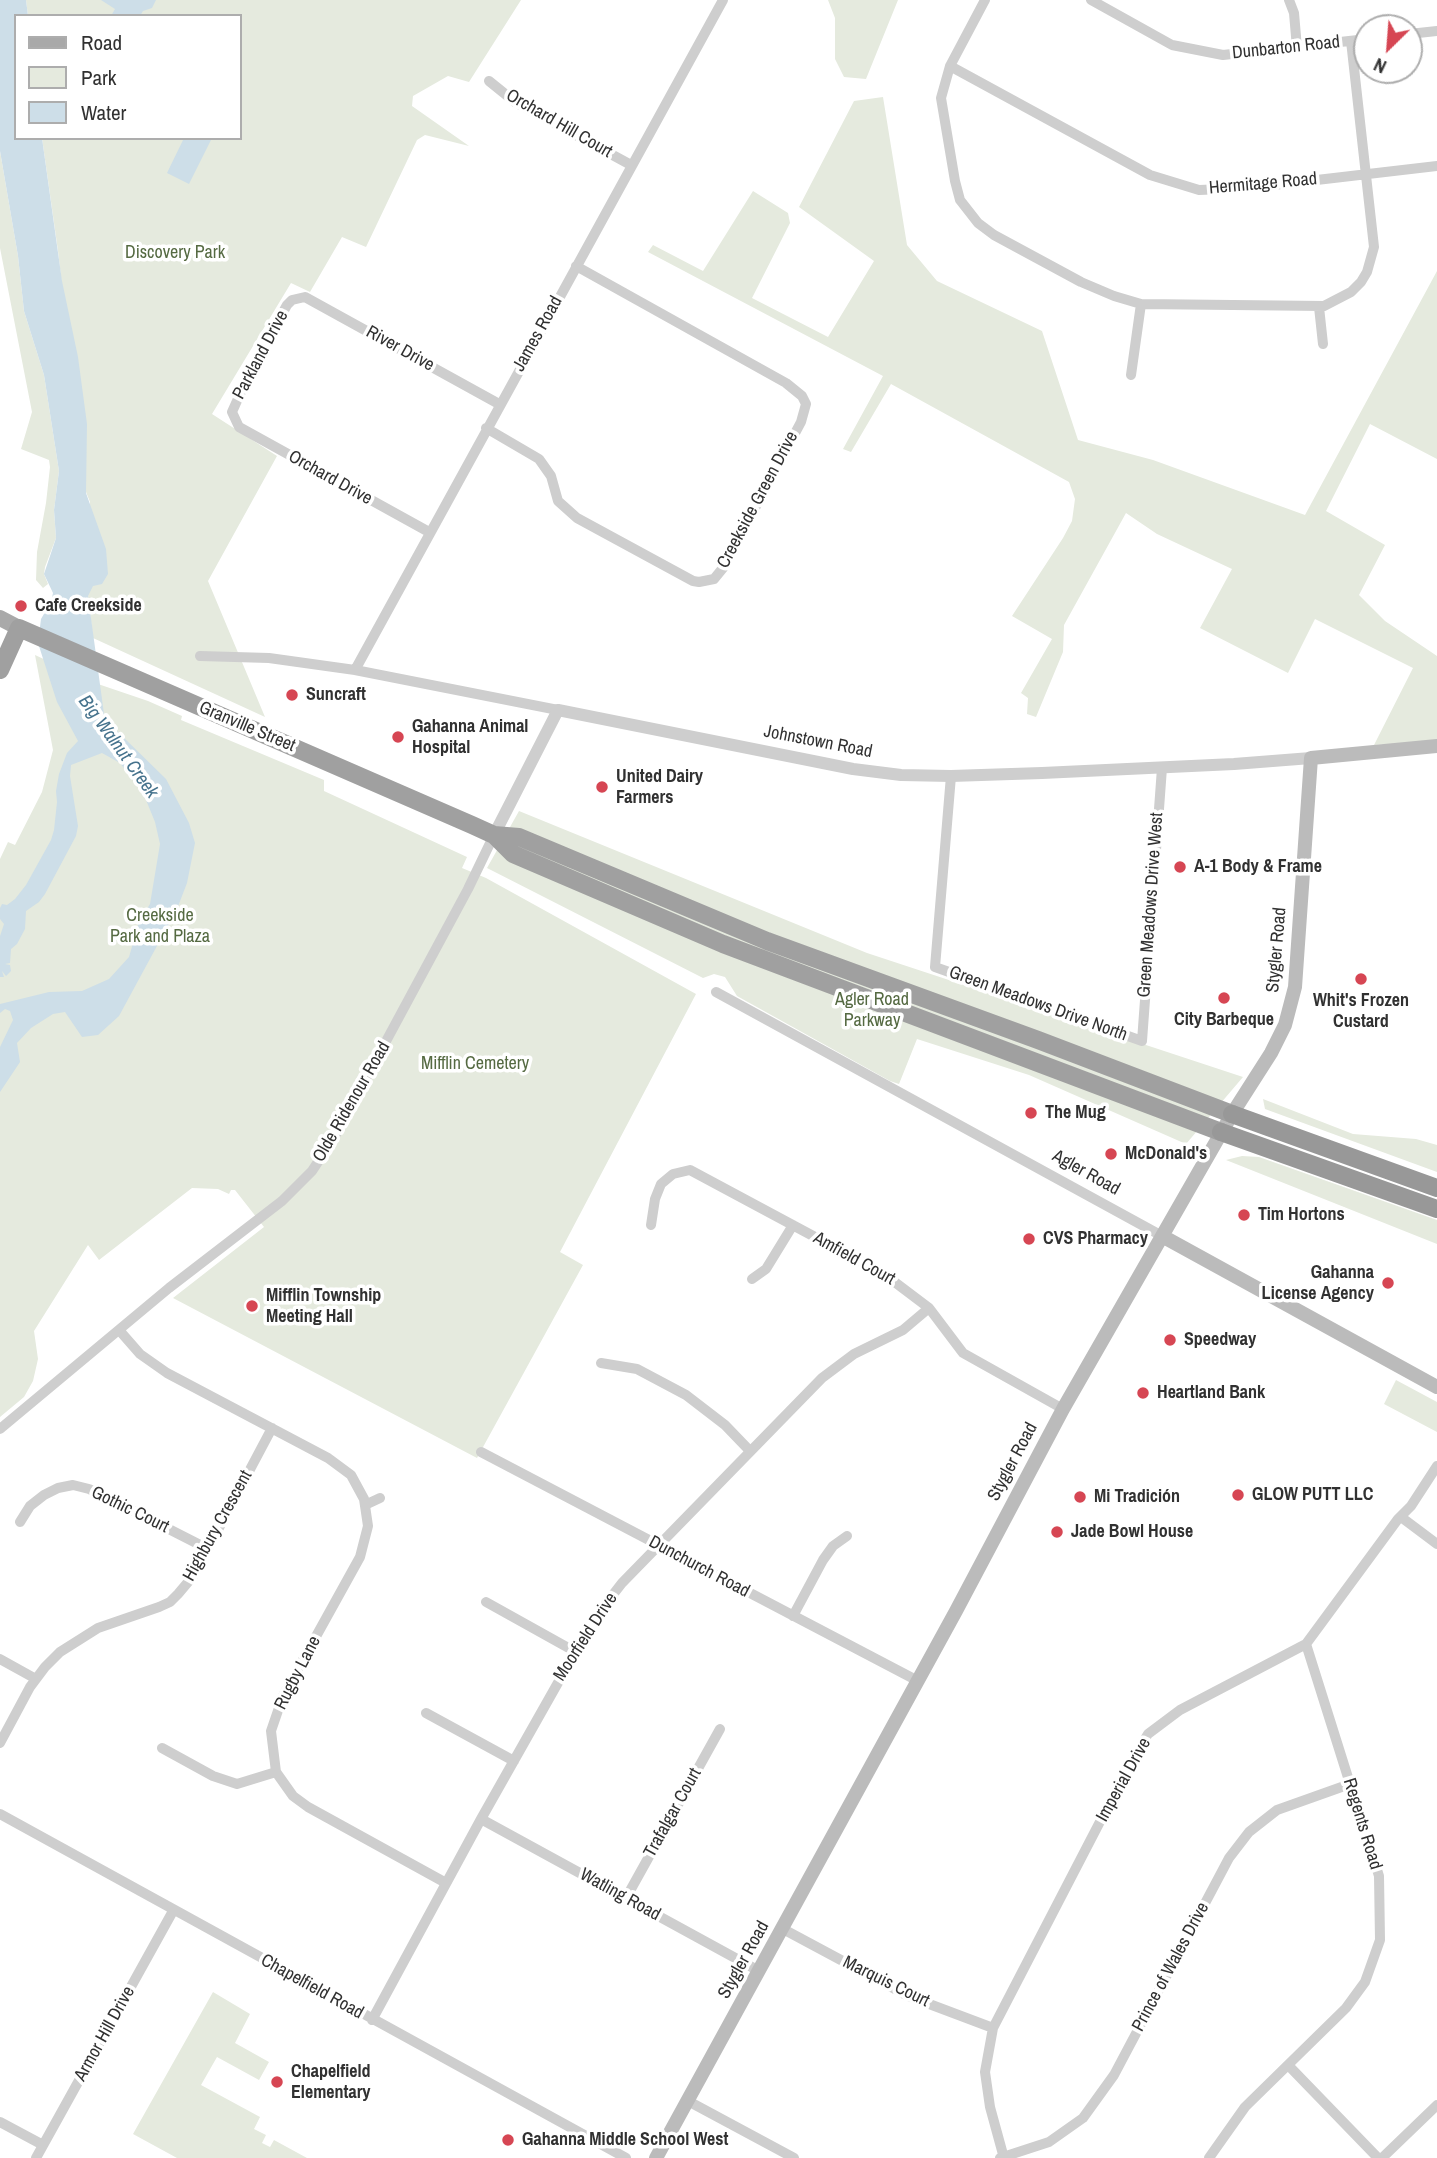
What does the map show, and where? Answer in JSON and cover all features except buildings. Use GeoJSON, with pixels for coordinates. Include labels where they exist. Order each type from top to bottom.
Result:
{"type":"FeatureCollection","features":[{"type":"Feature","properties":{"kind":"highway"},"geometry":{"type":"LineString","coordinates":[[0,670],[24,631]]}},
{"type":"Feature","properties":{"kind":"highway","name":"Granville Street"},"geometry":{"type":"LineString","coordinates":[[24,631],[494,835]]}},
{"type":"Feature","properties":{"kind":"highway"},"geometry":{"type":"LineString","coordinates":[[494,835],[519,837],[767,942],[1437,1188]]}},
{"type":"Feature","properties":{"kind":"highway"},"geometry":{"type":"LineString","coordinates":[[494,835],[513,854],[723,944],[1222,1132],[1437,1209]]}},
{"type":"Feature","properties":{"kind":"main road","name":"Granville Street"},"geometry":{"type":"LineString","coordinates":[[0,618],[24,631]]}},
{"type":"Feature","properties":{"kind":"main road","name":"Johnstown Road"},"geometry":{"type":"LineString","coordinates":[[1311,758],[1437,746]]}},
{"type":"Feature","properties":{"kind":"main road","name":"Stygler Road"},"geometry":{"type":"LineString","coordinates":[[656,2158],[918,1681],[1063,1409],[1232,1114],[1271,1053],[1290,1013],[1295,987],[1311,758]]}},
{"type":"Feature","properties":{"kind":"main road","name":"Agler Road"},"geometry":{"type":"LineString","coordinates":[[1162,1236],[1437,1387]]}},
{"type":"Feature","properties":{"kind":"street","name":"James Road"},"geometry":{"type":"LineString","coordinates":[[355,670],[723,0]]}},
{"type":"Feature","properties":{"kind":"street"},"geometry":{"type":"LineString","coordinates":[[985,0],[950,66],[941,98],[960,200],[978,223],[994,235],[1081,282],[1141,304],[1319,307],[1351,292],[1367,272],[1374,247],[1351,41]]}},
{"type":"Feature","properties":{"kind":"street","name":"Dunbarton Road"},"geometry":{"type":"LineString","coordinates":[[1091,0],[1172,44],[1223,55],[1351,41]]}},
{"type":"Feature","properties":{"kind":"street"},"geometry":{"type":"LineString","coordinates":[[1289,0],[1294,13],[1297,48]]}},
{"type":"Feature","properties":{"kind":"street","name":"Hermitage Road"},"geometry":{"type":"LineString","coordinates":[[950,66],[1150,175],[1199,190],[1248,188],[1437,166]]}},
{"type":"Feature","properties":{"kind":"street","name":"Orchard Hill Court"},"geometry":{"type":"LineString","coordinates":[[489,81],[516,102],[631,165]]}},
{"type":"Feature","properties":{"kind":"street","name":"Creekside Green Drive"},"geometry":{"type":"LineString","coordinates":[[486,428],[539,459],[551,477],[558,501],[577,518],[693,581],[714,579],[723,568],[801,422],[806,404],[802,396],[786,383],[576,266]]}},
{"type":"Feature","properties":{"kind":"street","name":"River Drive"},"geometry":{"type":"LineString","coordinates":[[300,297],[310,299],[499,404]]}},
{"type":"Feature","properties":{"kind":"street","name":"Parkland Drive"},"geometry":{"type":"LineString","coordinates":[[234,419],[234,402],[249,374],[287,305],[300,297]]}},
{"type":"Feature","properties":{"kind":"street"},"geometry":{"type":"LineString","coordinates":[[1131,375],[1141,304]]}},
{"type":"Feature","properties":{"kind":"street"},"geometry":{"type":"LineString","coordinates":[[1319,307],[1323,344]]}},
{"type":"Feature","properties":{"kind":"street","name":"Orchard Drive"},"geometry":{"type":"LineString","coordinates":[[234,419],[239,427],[252,435],[429,532]]}},
{"type":"Feature","properties":{"kind":"street","name":"Johnstown Road"},"geometry":{"type":"LineString","coordinates":[[200,656],[269,658],[355,670],[853,769],[901,775],[951,776],[1161,768],[1311,758]]}},
{"type":"Feature","properties":{"kind":"street","name":"Olde Ridenour Road"},"geometry":{"type":"LineString","coordinates":[[0,1429],[219,1247],[282,1201],[312,1171],[335,1136],[468,889],[558,710]]}},
{"type":"Feature","properties":{"kind":"street","name":"Green Meadows Drive West"},"geometry":{"type":"LineString","coordinates":[[1142,1041],[1161,768]]}},
{"type":"Feature","properties":{"kind":"street","name":"Green Meadows Drive North"},"geometry":{"type":"LineString","coordinates":[[951,776],[935,967],[1142,1041]]}},
{"type":"Feature","properties":{"kind":"street","name":"Agler Road"},"geometry":{"type":"LineString","coordinates":[[716,992],[1162,1236]]}},
{"type":"Feature","properties":{"kind":"street","name":"Amfield Court"},"geometry":{"type":"LineString","coordinates":[[651,1225],[655,1199],[661,1184],[673,1174],[690,1170],[884,1274],[929,1308],[963,1353],[1063,1409]]}},
{"type":"Feature","properties":{"kind":"street"},"geometry":{"type":"LineString","coordinates":[[752,1279],[766,1269],[793,1225]]}},
{"type":"Feature","properties":{"kind":"street","name":"Moorfield Drive"},"geometry":{"type":"LineString","coordinates":[[372,2020],[574,1651],[594,1619],[622,1583],[822,1378],[854,1354],[902,1330],[929,1308]]}},
{"type":"Feature","properties":{"kind":"street","name":"Rugby Lane"},"geometry":{"type":"LineString","coordinates":[[119,1330],[140,1354],[167,1373],[328,1458],[351,1475],[365,1505],[368,1526],[360,1557],[283,1696],[271,1731],[276,1772]]}},
{"type":"Feature","properties":{"kind":"street"},"geometry":{"type":"LineString","coordinates":[[601,1363],[636,1369],[686,1395],[725,1425],[750,1451]]}},
{"type":"Feature","properties":{"kind":"street","name":"Highbury Crescent"},"geometry":{"type":"LineString","coordinates":[[0,1743],[36,1679],[61,1652],[98,1628],[170,1602],[194,1575],[272,1428]]}},
{"type":"Feature","properties":{"kind":"street","name":"Dunchurch Road"},"geometry":{"type":"LineString","coordinates":[[481,1452],[918,1681]]}},
{"type":"Feature","properties":{"kind":"street","name":"Imperial Drive"},"geometry":{"type":"LineString","coordinates":[[1002,2158],[985,2072],[993,2028],[1148,1734],[1183,1709],[1306,1644],[1411,1506],[1437,1466]]}},
{"type":"Feature","properties":{"kind":"street","name":"Gothic Court"},"geometry":{"type":"LineString","coordinates":[[20,1522],[30,1506],[44,1495],[58,1488],[74,1485],[122,1504],[208,1549]]}},
{"type":"Feature","properties":{"kind":"street"},"geometry":{"type":"LineString","coordinates":[[365,1505],[380,1498]]}},
{"type":"Feature","properties":{"kind":"street"},"geometry":{"type":"LineString","coordinates":[[1401,1517],[1437,1545]]}},
{"type":"Feature","properties":{"kind":"street"},"geometry":{"type":"LineString","coordinates":[[793,1616],[823,1560],[833,1546],[847,1536]]}},
{"type":"Feature","properties":{"kind":"street"},"geometry":{"type":"LineString","coordinates":[[486,1602],[574,1651]]}},
{"type":"Feature","properties":{"kind":"street","name":"Regents Road"},"geometry":{"type":"LineString","coordinates":[[1209,2158],[1245,2107],[1346,2008],[1365,1982],[1380,1940],[1379,1876],[1306,1644]]}},
{"type":"Feature","properties":{"kind":"street"},"geometry":{"type":"LineString","coordinates":[[0,1659],[36,1679]]}},
{"type":"Feature","properties":{"kind":"street"},"geometry":{"type":"LineString","coordinates":[[426,1713],[514,1761]]}},
{"type":"Feature","properties":{"kind":"street","name":"Trafalgar Court"},"geometry":{"type":"LineString","coordinates":[[626,1898],[720,1729]]}},
{"type":"Feature","properties":{"kind":"street"},"geometry":{"type":"LineString","coordinates":[[162,1748],[213,1776],[237,1784],[276,1772],[293,1796],[308,1807],[446,1883]]}},
{"type":"Feature","properties":{"kind":"street","name":"Prince of Wales Drive"},"geometry":{"type":"LineString","coordinates":[[1002,2158],[1049,2142],[1083,2118],[1114,2075],[1229,1858],[1249,1832],[1277,1811],[1350,1784]]}},
{"type":"Feature","properties":{"kind":"street","name":"Chapelfield Road"},"geometry":{"type":"LineString","coordinates":[[0,1814],[626,2158]]}},
{"type":"Feature","properties":{"kind":"street","name":"Watling Road"},"geometry":{"type":"LineString","coordinates":[[481,1819],[759,1971]]}},
{"type":"Feature","properties":{"kind":"street","name":"Armor Hill Drive"},"geometry":{"type":"LineString","coordinates":[[36,2158],[173,1911]]}},
{"type":"Feature","properties":{"kind":"street","name":"Marquis Court"},"geometry":{"type":"LineString","coordinates":[[783,1929],[908,1996],[993,2028]]}},
{"type":"Feature","properties":{"kind":"street"},"geometry":{"type":"LineString","coordinates":[[1288,2065],[1380,2158],[1436,2108]]}},
{"type":"Feature","properties":{"kind":"street"},"geometry":{"type":"LineString","coordinates":[[688,2101],[794,2158]]}},
{"type":"Feature","properties":{"kind":"street"},"geometry":{"type":"LineString","coordinates":[[0,2122],[43,2145]]}},
{"type":"Feature","properties":{"kind":"green space","name":"Discovery Park"},"geometry":{"type":"Polygon","coordinates":[[[26,0],[521,0],[469,82],[448,76],[413,96],[412,106],[469,146],[425,135],[417,140],[366,247],[342,237],[310,292],[291,283],[212,414],[277,456],[208,581],[265,717],[93,638],[88,596],[90,502],[86,492],[42,140],[242,140],[242,14],[28,14],[26,0]]]}},
{"type":"Feature","properties":{"kind":"green space"},"geometry":{"type":"Polygon","coordinates":[[[828,0],[898,0],[866,79],[844,77],[835,59],[835,18],[828,0]]]}},
{"type":"Feature","properties":{"kind":"green space"},"geometry":{"type":"Polygon","coordinates":[[[883,97],[907,245],[937,281],[1042,331],[1078,440],[1153,460],[1305,515],[1437,271],[1437,459],[1370,424],[1326,511],[1385,545],[1359,595],[1385,621],[1437,656],[1437,741],[1374,745],[1413,668],[1315,619],[1288,673],[1200,628],[1232,569],[1157,534],[1126,513],[1064,625],[1063,652],[1036,717],[1027,714],[1028,698],[1021,693],[1052,639],[1012,616],[1072,521],[1075,499],[1069,482],[891,384],[851,452],[843,449],[883,376],[648,252],[653,245],[703,271],[753,191],[788,213],[790,223],[752,298],[828,337],[874,261],[799,207],[854,101],[883,97]]]}},
{"type":"Feature","properties":{"kind":"green space"},"geometry":{"type":"Polygon","coordinates":[[[0,151],[18,256],[24,311],[44,375],[59,471],[54,510],[56,538],[45,567],[44,574],[48,584],[43,588],[36,580],[37,552],[50,467],[49,460],[21,449],[32,412],[0,248],[0,151]]]}},
{"type":"Feature","properties":{"kind":"green space"},"geometry":{"type":"Polygon","coordinates":[[[35,655],[98,684],[148,701],[182,716],[181,720],[324,780],[324,791],[467,857],[462,868],[486,878],[696,994],[560,1252],[583,1265],[477,1458],[173,1298],[264,1227],[235,1190],[231,1190],[229,1194],[218,1189],[192,1188],[99,1260],[88,1245],[34,1331],[38,1359],[33,1381],[24,1397],[0,1417],[0,859],[8,842],[15,845],[42,792],[53,750],[35,655]]]}},
{"type":"Feature","properties":{"kind":"green space","name":"Agler Road Parkway"},"geometry":{"type":"Polygon","coordinates":[[[519,811],[867,953],[1243,1077],[1186,1144],[1029,1075],[917,1039],[899,1084],[890,1081],[737,996],[725,977],[714,974],[703,978],[487,868],[519,811]]]}},
{"type":"Feature","properties":{"kind":"green space"},"geometry":{"type":"Polygon","coordinates":[[[1263,1099],[1353,1134],[1416,1139],[1437,1145],[1437,1172],[1265,1109],[1263,1099]]]}},
{"type":"Feature","properties":{"kind":"green space"},"geometry":{"type":"Polygon","coordinates":[[[1242,1156],[1259,1157],[1437,1220],[1437,1244],[1226,1160],[1242,1156]]]}},
{"type":"Feature","properties":{"kind":"green space"},"geometry":{"type":"Polygon","coordinates":[[[1396,1380],[1437,1402],[1437,1432],[1384,1404],[1396,1380]]]}},
{"type":"Feature","properties":{"kind":"green space"},"geometry":{"type":"Polygon","coordinates":[[[213,1992],[250,2014],[235,2043],[269,2062],[259,2080],[217,2057],[201,2085],[260,2117],[254,2129],[266,2135],[262,2143],[270,2147],[274,2140],[307,2158],[177,2158],[133,2134],[213,1992]]]}},
{"type":"Feature","properties":{"kind":"water","name":"Big Walnut Creek"},"geometry":{"type":"Polygon","coordinates":[[[0,0],[26,0],[28,14],[14,14],[14,140],[42,140],[62,281],[78,357],[87,424],[86,493],[106,549],[108,574],[102,584],[93,586],[88,596],[104,714],[119,733],[166,779],[189,823],[195,843],[187,883],[177,909],[119,1016],[98,1035],[82,1037],[65,1012],[53,1014],[31,1028],[17,1043],[20,1062],[0,1092],[0,1047],[13,1020],[10,1011],[5,1009],[0,1013],[0,1004],[49,992],[82,991],[109,979],[129,957],[139,922],[150,904],[160,844],[144,795],[120,763],[102,753],[71,765],[70,776],[78,826],[76,836],[45,894],[26,911],[25,929],[11,949],[10,963],[5,964],[10,965],[11,971],[6,976],[2,971],[4,977],[0,977],[0,936],[4,924],[0,919],[0,908],[2,904],[7,905],[15,899],[26,885],[51,840],[59,774],[67,753],[78,741],[57,702],[38,643],[41,619],[53,593],[44,574],[56,538],[54,510],[59,471],[44,375],[24,311],[18,256],[0,151],[0,0]]]}},
{"type":"Feature","properties":{"kind":"water"},"geometry":{"type":"Polygon","coordinates":[[[101,0],[156,0],[152,8],[141,14],[112,14],[115,9],[101,0]]]}},
{"type":"Feature","properties":{"kind":"water"},"geometry":{"type":"Polygon","coordinates":[[[183,140],[211,140],[189,184],[167,173],[183,140]]]}},
{"type":"Feature","properties":{"kind":"place","name":"Cafe Creekside"},"geometry":{"type":"Point","coordinates":[21,606]}},
{"type":"Feature","properties":{"kind":"place","name":"Suncraft"},"geometry":{"type":"Point","coordinates":[292,695]}},
{"type":"Feature","properties":{"kind":"place","name":"Gahanna Animal Hospital"},"geometry":{"type":"Point","coordinates":[398,737]}},
{"type":"Feature","properties":{"kind":"place","name":"United Dairy Farmers"},"geometry":{"type":"Point","coordinates":[602,787]}},
{"type":"Feature","properties":{"kind":"place","name":"A-1 Body & Frame"},"geometry":{"type":"Point","coordinates":[1180,867]}},
{"type":"Feature","properties":{"kind":"place","name":"Whit's Frozen Custard"},"geometry":{"type":"Point","coordinates":[1361,979]}},
{"type":"Feature","properties":{"kind":"place","name":"City Barbeque"},"geometry":{"type":"Point","coordinates":[1224,998]}},
{"type":"Feature","properties":{"kind":"place","name":"The Mug"},"geometry":{"type":"Point","coordinates":[1031,1113]}},
{"type":"Feature","properties":{"kind":"place","name":"McDonald's"},"geometry":{"type":"Point","coordinates":[1111,1154]}},
{"type":"Feature","properties":{"kind":"place","name":"Tim Hortons"},"geometry":{"type":"Point","coordinates":[1244,1215]}},
{"type":"Feature","properties":{"kind":"place","name":"CVS Pharmacy"},"geometry":{"type":"Point","coordinates":[1029,1239]}},
{"type":"Feature","properties":{"kind":"place","name":"Gahanna License Agency"},"geometry":{"type":"Point","coordinates":[1388,1283]}},
{"type":"Feature","properties":{"kind":"place","name":"Mifflin Township Meeting Hall"},"geometry":{"type":"Point","coordinates":[252,1306]}},
{"type":"Feature","properties":{"kind":"place","name":"Speedway"},"geometry":{"type":"Point","coordinates":[1170,1340]}},
{"type":"Feature","properties":{"kind":"place","name":"Heartland Bank"},"geometry":{"type":"Point","coordinates":[1143,1393]}},
{"type":"Feature","properties":{"kind":"place","name":"GLOW PUTT LLC"},"geometry":{"type":"Point","coordinates":[1238,1495]}},
{"type":"Feature","properties":{"kind":"place","name":"Mi Tradición"},"geometry":{"type":"Point","coordinates":[1080,1497]}},
{"type":"Feature","properties":{"kind":"place","name":"Jade Bowl House"},"geometry":{"type":"Point","coordinates":[1057,1532]}},
{"type":"Feature","properties":{"kind":"place","name":"Chapelfield Elementary"},"geometry":{"type":"Point","coordinates":[277,2082]}},
{"type":"Feature","properties":{"kind":"place","name":"Gahanna Middle School West"},"geometry":{"type":"Point","coordinates":[508,2140]}},
{"type":"Feature","properties":{"kind":"park label","name":"Creekside Park and Plaza"},"geometry":{"type":"Point","coordinates":[160,926]}},
{"type":"Feature","properties":{"kind":"park label","name":"Mifflin Cemetery"},"geometry":{"type":"Point","coordinates":[475,1064]}}]}
